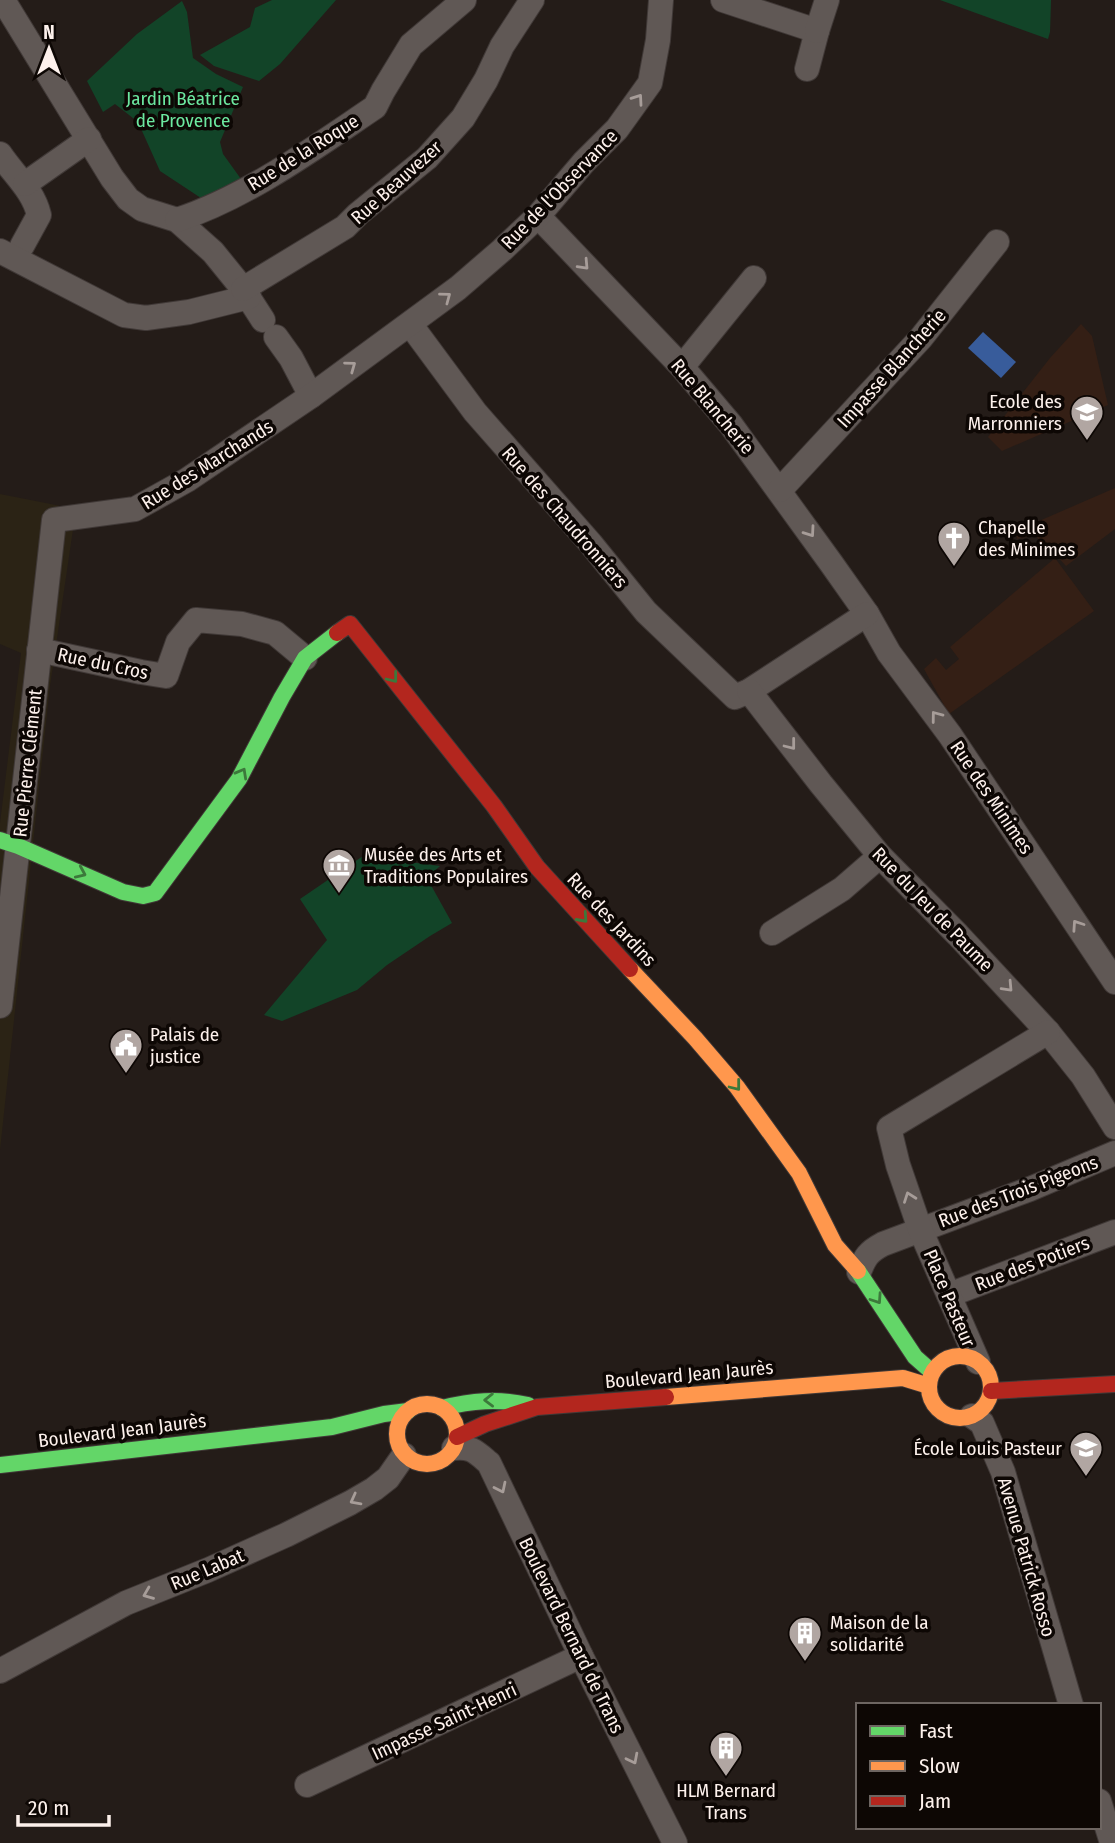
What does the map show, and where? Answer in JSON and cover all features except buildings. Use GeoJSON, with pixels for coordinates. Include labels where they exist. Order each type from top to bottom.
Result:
{"type":"FeatureCollection","features":[{"type":"Feature","properties":{"kind":"street"},"geometry":{"type":"LineString","coordinates":[[3,0],[112,178],[128,199],[142,209],[177,220],[212,252],[246,293],[291,358],[311,396]]}},
{"type":"Feature","properties":{"kind":"street","name":"Rue de la Roque"},"geometry":{"type":"LineString","coordinates":[[177,220],[204,211],[285,167],[375,107],[411,45],[464,0]]}},
{"type":"Feature","properties":{"kind":"street","name":"Rue Beauvezer"},"geometry":{"type":"LineString","coordinates":[[11,248],[124,315],[146,318],[190,313],[246,293],[345,227],[427,158],[463,118],[486,80],[502,46],[532,0]]}},
{"type":"Feature","properties":{"kind":"street","name":"Rue de l'Observance"},"geometry":{"type":"LineString","coordinates":[[311,396],[466,281],[502,250],[617,129],[650,83],[658,40],[661,0]]}},
{"type":"Feature","properties":{"kind":"street"},"geometry":{"type":"LineString","coordinates":[[723,0],[817,31]]}},
{"type":"Feature","properties":{"kind":"street"},"geometry":{"type":"LineString","coordinates":[[807,69],[827,0]]}},
{"type":"Feature","properties":{"kind":"street"},"geometry":{"type":"LineString","coordinates":[[25,184],[89,139]]}},
{"type":"Feature","properties":{"kind":"street"},"geometry":{"type":"LineString","coordinates":[[0,154],[25,184],[36,203],[39,215],[11,248]]}},
{"type":"Feature","properties":{"kind":"street","name":"Rue Blancherie"},"geometry":{"type":"LineString","coordinates":[[538,215],[682,367],[731,425],[867,614]]}},
{"type":"Feature","properties":{"kind":"street","name":"Impasse Blancherie"},"geometry":{"type":"LineString","coordinates":[[780,490],[921,338],[997,242]]}},
{"type":"Feature","properties":{"kind":"street"},"geometry":{"type":"LineString","coordinates":[[682,367],[754,278]]}},
{"type":"Feature","properties":{"kind":"street","name":"Rue des Chaudronniers"},"geometry":{"type":"LineString","coordinates":[[400,330],[591,544],[646,612],[742,694]]}},
{"type":"Feature","properties":{"kind":"street","name":"Rue des Marchands"},"geometry":{"type":"LineString","coordinates":[[54,520],[135,509],[187,480],[311,396]]}},
{"type":"Feature","properties":{"kind":"street","name":"Rue Pierre Clément"},"geometry":{"type":"LineString","coordinates":[[0,1006],[9,843],[40,650],[54,520]]}},
{"type":"Feature","properties":{"kind":"street"},"geometry":{"type":"LineString","coordinates":[[742,694],[867,614]]}},
{"type":"Feature","properties":{"kind":"street","name":"Rue des Minimes"},"geometry":{"type":"LineString","coordinates":[[867,614],[889,653],[950,735],[1115,982]]}},
{"type":"Feature","properties":{"kind":"street","name":"Rue du Cros"},"geometry":{"type":"LineString","coordinates":[[40,650],[166,676],[178,642],[196,620],[242,624],[275,633],[305,659]]}},
{"type":"Feature","properties":{"kind":"street","name":"Rue des Jardins"},"geometry":{"type":"LineString","coordinates":[[305,659],[332,635],[350,624],[494,806],[537,867],[737,1087],[799,1173],[835,1245],[859,1272]]}},
{"type":"Feature","properties":{"kind":"street"},"geometry":{"type":"LineString","coordinates":[[9,843],[123,892],[144,896],[155,893],[239,779],[305,659]]}},
{"type":"Feature","properties":{"kind":"street","name":"Rue du Jeu de Paume"},"geometry":{"type":"LineString","coordinates":[[742,694],[880,856],[958,934],[1048,1032],[1083,1076],[1115,1127]]}},
{"type":"Feature","properties":{"kind":"street"},"geometry":{"type":"LineString","coordinates":[[772,933],[842,889],[880,856]]}},
{"type":"Feature","properties":{"kind":"street"},"geometry":{"type":"LineString","coordinates":[[920,1229],[888,1128],[1048,1032]]}},
{"type":"Feature","properties":{"kind":"street","name":"Rue des Trois Pigeons"},"geometry":{"type":"LineString","coordinates":[[920,1229],[1030,1189],[1115,1153]]}},
{"type":"Feature","properties":{"kind":"street","name":"Place Pasteur"},"geometry":{"type":"LineString","coordinates":[[859,1272],[865,1257],[873,1250],[920,1229],[968,1342],[988,1375],[991,1391]]}},
{"type":"Feature","properties":{"kind":"street","name":"Rue des Potiers"},"geometry":{"type":"LineString","coordinates":[[949,1295],[1115,1231]]}},
{"type":"Feature","properties":{"kind":"street"},"geometry":{"type":"LineString","coordinates":[[859,1272],[931,1379],[930,1396],[935,1406],[951,1417],[972,1416],[985,1406],[991,1391],[1115,1384]]}},
{"type":"Feature","properties":{"kind":"street","name":"Place Pasteur"},"geometry":{"type":"LineString","coordinates":[[931,1379],[939,1364],[948,1358],[969,1357],[978,1362]]}},
{"type":"Feature","properties":{"kind":"street","name":"Boulevard Jean Jaurès"},"geometry":{"type":"LineString","coordinates":[[456,1442],[485,1424],[537,1407],[903,1377],[931,1379]]}},
{"type":"Feature","properties":{"kind":"street"},"geometry":{"type":"LineString","coordinates":[[442,1408],[454,1420],[456,1442],[442,1461],[432,1464],[414,1462],[388,1440],[408,1411],[425,1404],[442,1408],[492,1399],[537,1407]]}},
{"type":"Feature","properties":{"kind":"street","name":"Boulevard Jean Jaurès"},"geometry":{"type":"LineString","coordinates":[[0,1465],[332,1426],[408,1411]]}},
{"type":"Feature","properties":{"kind":"street","name":"Avenue Patrick Rosso"},"geometry":{"type":"LineString","coordinates":[[972,1416],[982,1423],[1003,1472],[1070,1703]]}},
{"type":"Feature","properties":{"kind":"street","name":"Boulevard Jean Jaurès"},"geometry":{"type":"LineString","coordinates":[[332,1426],[388,1440]]}},
{"type":"Feature","properties":{"kind":"street","name":"Rue Labat"},"geometry":{"type":"LineString","coordinates":[[0,1671],[126,1603],[286,1535],[374,1489],[388,1478],[388,1440]]}},
{"type":"Feature","properties":{"kind":"street","name":"Boulevard Bernard de Trans"},"geometry":{"type":"LineString","coordinates":[[456,1442],[476,1451],[489,1463],[581,1656],[675,1843]]}},
{"type":"Feature","properties":{"kind":"street","name":"Impasse Saint-Henri"},"geometry":{"type":"LineString","coordinates":[[307,1785],[581,1656]]}},
{"type":"Feature","properties":{"kind":"street"},"geometry":{"type":"LineString","coordinates":[[1101,1807],[1112,1843]]}},
{"type":"Feature","properties":{"kind":"shaded area"},"geometry":{"type":"Polygon","coordinates":[[[1081,324],[1092,336],[1108,405],[1002,451],[988,437],[1050,358],[1081,324]]]}},
{"type":"Feature","properties":{"kind":"shaded area"},"geometry":{"type":"Polygon","coordinates":[[[1115,488],[1115,529],[1066,566],[1055,554],[1047,556],[1036,535],[1017,539],[1016,531],[1115,488]]]}},
{"type":"Feature","properties":{"kind":"shaded area"},"geometry":{"type":"Polygon","coordinates":[[[0,494],[76,509],[50,686],[0,1150],[0,823],[21,653],[0,644],[0,494]]]}},
{"type":"Feature","properties":{"kind":"shaded area"},"geometry":{"type":"Polygon","coordinates":[[[1055,558],[1094,611],[949,714],[924,669],[936,658],[946,670],[959,659],[950,647],[1055,558]]]}},
{"type":"Feature","properties":{"kind":"green space"},"geometry":{"type":"Polygon","coordinates":[[[272,0],[336,0],[280,64],[259,81],[214,66],[200,55],[250,27],[255,8],[272,0]]]}},
{"type":"Feature","properties":{"kind":"green space"},"geometry":{"type":"Polygon","coordinates":[[[940,0],[1051,0],[1048,39],[940,0]]]}},
{"type":"Feature","properties":{"kind":"green space","name":"Jardin Béatrice de Provence"},"geometry":{"type":"Polygon","coordinates":[[[182,1],[187,12],[193,58],[216,74],[243,87],[220,142],[223,154],[241,179],[207,202],[160,171],[138,122],[115,104],[103,112],[87,81],[137,34],[182,1]]]}},
{"type":"Feature","properties":{"kind":"green space"},"geometry":{"type":"Polygon","coordinates":[[[363,856],[440,866],[427,878],[452,923],[387,965],[357,990],[282,1021],[264,1015],[327,940],[300,899],[363,856]]]}},
{"type":"Feature","properties":{"kind":"water"},"geometry":{"type":"Polygon","coordinates":[[[983,332],[1016,362],[1001,378],[968,348],[983,332]]]}},
{"type":"Feature","properties":{"kind":"traffic: fast"},"geometry":{"type":"LineString","coordinates":[[0,840],[123,892],[143,896],[155,893],[239,779],[305,658],[337,633]]}},
{"type":"Feature","properties":{"kind":"traffic: fast"},"geometry":{"type":"LineString","coordinates":[[858,1271],[915,1357],[932,1372]]}},
{"type":"Feature","properties":{"kind":"traffic: fast"},"geometry":{"type":"LineString","coordinates":[[442,1408],[485,1401],[528,1405]]}},
{"type":"Feature","properties":{"kind":"traffic: fast"},"geometry":{"type":"LineString","coordinates":[[0,1465],[332,1427],[408,1411]]}},
{"type":"Feature","properties":{"kind":"traffic: slow"},"geometry":{"type":"LineString","coordinates":[[630,969],[737,1087],[799,1173],[835,1245],[858,1271]]}},
{"type":"Feature","properties":{"kind":"traffic: slow"},"geometry":{"type":"LineString","coordinates":[[960,1356],[972,1358],[982,1365],[989,1375],[991,1387],[989,1399],[982,1409],[972,1416],[960,1418],[948,1416],[938,1409],[931,1399],[929,1387],[931,1375],[938,1365],[948,1358],[960,1356]]}},
{"type":"Feature","properties":{"kind":"traffic: slow"},"geometry":{"type":"LineString","coordinates":[[666,1397],[903,1378],[929,1386]]}},
{"type":"Feature","properties":{"kind":"traffic: slow"},"geometry":{"type":"LineString","coordinates":[[421,1404],[433,1404],[452,1417],[457,1434],[455,1446],[444,1459],[433,1464],[421,1464],[402,1451],[397,1440],[397,1428],[410,1409],[421,1404]]}},
{"type":"Feature","properties":{"kind":"traffic: jam"},"geometry":{"type":"LineString","coordinates":[[337,633],[350,624],[494,806],[537,867],[630,969]]}},
{"type":"Feature","properties":{"kind":"traffic: jam"},"geometry":{"type":"LineString","coordinates":[[991,1391],[1115,1384]]}},
{"type":"Feature","properties":{"kind":"traffic: jam"},"geometry":{"type":"LineString","coordinates":[[457,1437],[485,1424],[537,1407],[666,1397]]}},
{"type":"Feature","properties":{"kind":"place","name":"Ecole des Marronniers"},"geometry":{"type":"Point","coordinates":[1087,442]}},
{"type":"Feature","properties":{"kind":"place","name":"Chapelle des Minimes"},"geometry":{"type":"Point","coordinates":[954,568]}},
{"type":"Feature","properties":{"kind":"place","name":"Musée des Arts et Traditions Populaires"},"geometry":{"type":"Point","coordinates":[339,895]}},
{"type":"Feature","properties":{"kind":"place","name":"Palais de justice"},"geometry":{"type":"Point","coordinates":[126,1075]}},
{"type":"Feature","properties":{"kind":"place","name":"École Louis Pasteur"},"geometry":{"type":"Point","coordinates":[1086,1478]}},
{"type":"Feature","properties":{"kind":"place","name":"Maison de la solidarité"},"geometry":{"type":"Point","coordinates":[805,1663]}},
{"type":"Feature","properties":{"kind":"place","name":"HLM Bernard Trans"},"geometry":{"type":"Point","coordinates":[726,1778]}}]}
